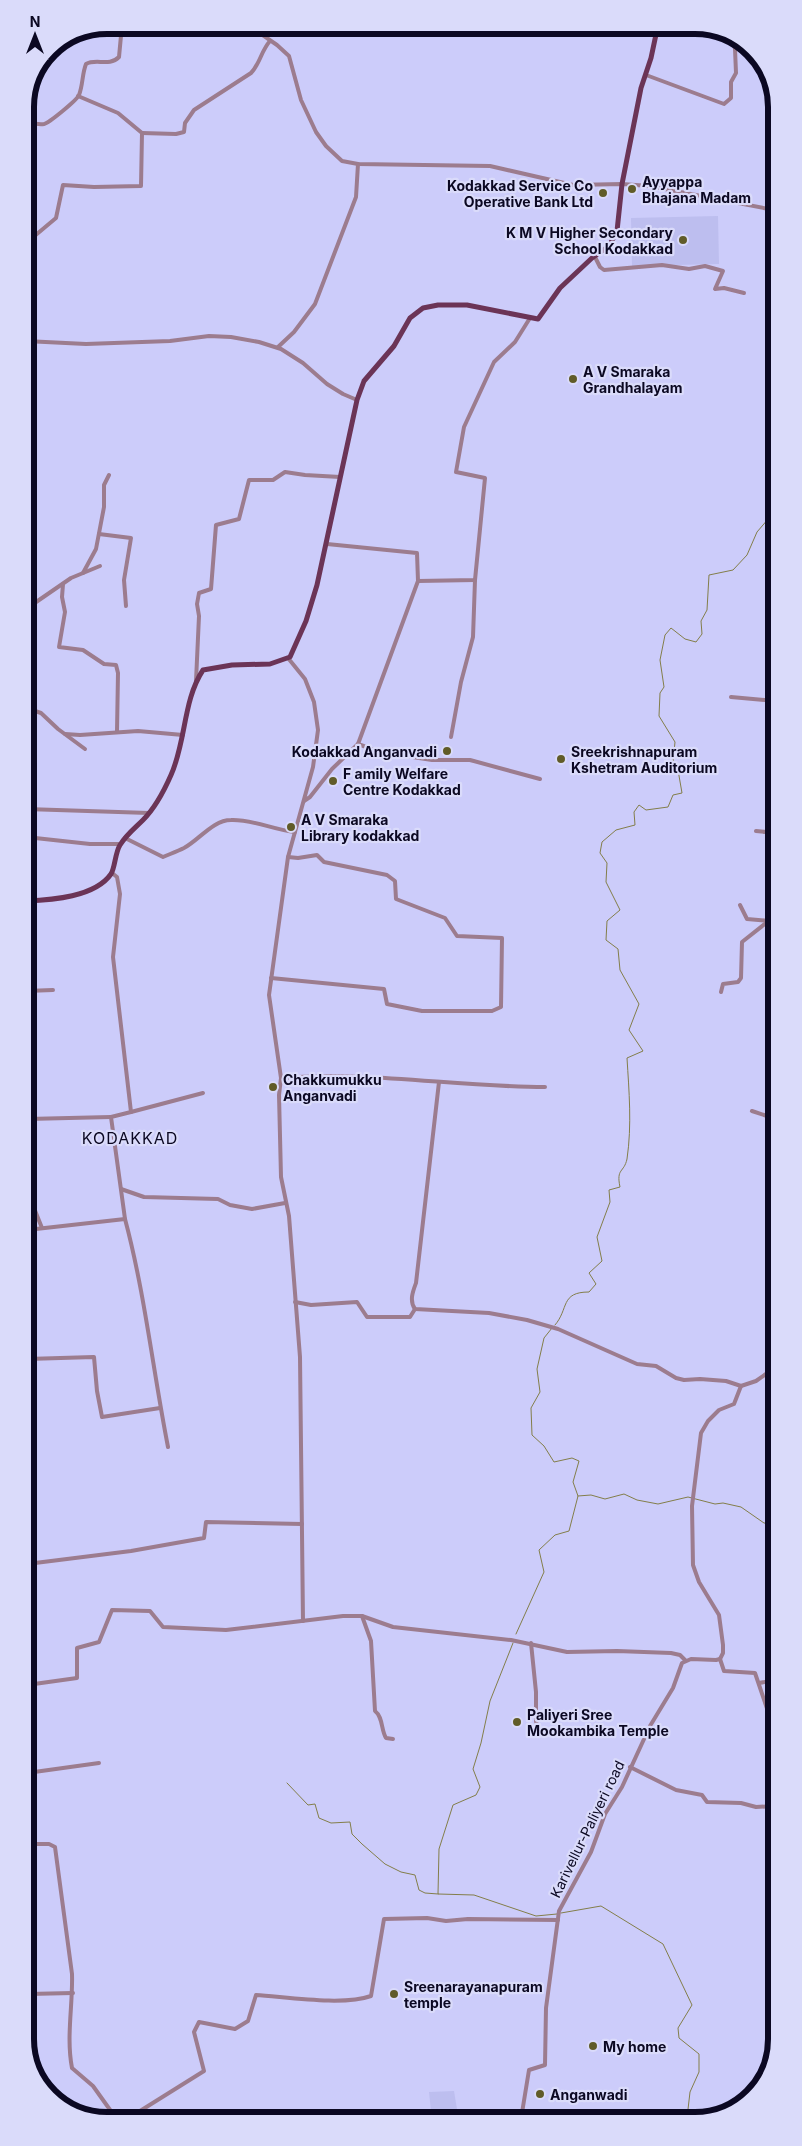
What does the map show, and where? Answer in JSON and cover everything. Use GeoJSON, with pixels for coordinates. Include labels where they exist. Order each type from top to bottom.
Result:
{"type":"FeatureCollection","features":[{"type":"Feature","properties":{"kind":"main road"},"geometry":{"type":"LineString","coordinates":[[34,901],[81,893],[96,888],[112,873],[113,862],[120,844],[148,813],[164,792],[170,779],[196,681],[203,670],[216,666],[270,664],[288,658],[306,621],[327,544],[357,400],[364,381],[394,346],[410,318],[423,308],[438,305],[467,305],[538,319],[560,288],[609,246],[617,231],[622,184],[641,88],[656,34]]}},
{"type":"Feature","properties":{"kind":"street"},"geometry":{"type":"LineString","coordinates":[[34,124],[42,125],[50,122],[62,110],[74,103],[78,96],[86,64],[92,62],[112,62],[119,56],[121,34]]}},
{"type":"Feature","properties":{"kind":"street"},"geometry":{"type":"LineString","coordinates":[[260,34],[289,56],[301,100],[316,132],[342,161],[358,164],[490,166],[573,185],[622,184],[649,186],[768,209]]}},
{"type":"Feature","properties":{"kind":"street"},"geometry":{"type":"LineString","coordinates":[[78,96],[118,113],[142,133],[176,134],[184,132],[185,123],[194,110],[251,73],[270,41]]}},
{"type":"Feature","properties":{"kind":"street"},"geometry":{"type":"LineString","coordinates":[[646,75],[724,104],[731,98],[731,82],[736,73],[734,46]]}},
{"type":"Feature","properties":{"kind":"street"},"geometry":{"type":"LineString","coordinates":[[34,236],[56,218],[63,185],[94,187],[141,186],[142,133]]}},
{"type":"Feature","properties":{"kind":"street"},"geometry":{"type":"LineString","coordinates":[[278,347],[294,332],[315,304],[356,197],[358,164]]}},
{"type":"Feature","properties":{"kind":"street"},"geometry":{"type":"LineString","coordinates":[[594,257],[604,270],[632,269],[646,265],[689,269],[705,266],[723,271],[715,289],[724,288],[744,293]]}},
{"type":"Feature","properties":{"kind":"street"},"geometry":{"type":"LineString","coordinates":[[451,738],[461,682],[473,637],[475,580],[485,478],[456,472],[464,427],[494,362],[515,342],[530,318]]}},
{"type":"Feature","properties":{"kind":"street"},"geometry":{"type":"LineString","coordinates":[[34,341],[105,343],[170,341],[217,336],[259,342],[278,347],[303,363],[326,384],[357,400]]}},
{"type":"Feature","properties":{"kind":"street"},"geometry":{"type":"LineString","coordinates":[[196,681],[199,616],[197,604],[199,593],[211,590],[216,525],[239,519],[249,480],[273,480],[285,472],[305,475],[340,476]]}},
{"type":"Feature","properties":{"kind":"street"},"geometry":{"type":"LineString","coordinates":[[84,573],[96,548],[104,507],[104,485],[109,475]]}},
{"type":"Feature","properties":{"kind":"street"},"geometry":{"type":"LineString","coordinates":[[99,534],[131,538],[124,580],[126,606]]}},
{"type":"Feature","properties":{"kind":"street"},"geometry":{"type":"LineString","coordinates":[[303,802],[310,797],[332,769],[358,744],[418,581],[417,554],[327,544]]}},
{"type":"Feature","properties":{"kind":"street"},"geometry":{"type":"LineString","coordinates":[[34,604],[63,584],[100,566]]}},
{"type":"Feature","properties":{"kind":"street"},"geometry":{"type":"LineString","coordinates":[[418,581],[475,580]]}},
{"type":"Feature","properties":{"kind":"street"},"geometry":{"type":"LineString","coordinates":[[63,584],[62,597],[65,612],[59,647],[83,650],[104,664],[116,665],[118,673],[117,731]]}},
{"type":"Feature","properties":{"kind":"street"},"geometry":{"type":"LineString","coordinates":[[288,658],[305,679],[314,702],[318,730],[313,767],[288,857],[268,995],[281,1078],[279,1095],[280,1154],[288,1216],[300,1357],[302,1621]]}},
{"type":"Feature","properties":{"kind":"street"},"geometry":{"type":"LineString","coordinates":[[731,698],[768,701]]}},
{"type":"Feature","properties":{"kind":"street"},"geometry":{"type":"LineString","coordinates":[[34,711],[41,713],[86,749]]}},
{"type":"Feature","properties":{"kind":"street"},"geometry":{"type":"LineString","coordinates":[[65,734],[156,731],[183,735]]}},
{"type":"Feature","properties":{"kind":"street"},"geometry":{"type":"LineString","coordinates":[[358,744],[380,752],[432,760],[470,760],[540,779]]}},
{"type":"Feature","properties":{"kind":"street"},"geometry":{"type":"LineString","coordinates":[[34,809],[148,813]]}},
{"type":"Feature","properties":{"kind":"street"},"geometry":{"type":"LineString","coordinates":[[125,838],[163,857],[184,848],[215,825],[228,820],[244,820],[281,831],[296,832]]}},
{"type":"Feature","properties":{"kind":"street"},"geometry":{"type":"LineString","coordinates":[[756,832],[768,833]]}},
{"type":"Feature","properties":{"kind":"street"},"geometry":{"type":"LineString","coordinates":[[34,838],[90,844],[120,844]]}},
{"type":"Feature","properties":{"kind":"street"},"geometry":{"type":"LineString","coordinates":[[271,978],[384,989],[387,1004],[408,1009],[492,1011],[501,1007],[502,938],[457,936],[445,918],[396,899],[394,881],[387,875],[324,862],[317,855],[298,858],[288,857]]}},
{"type":"Feature","properties":{"kind":"street"},"geometry":{"type":"LineString","coordinates":[[112,873],[117,877],[120,894],[113,957],[131,1112]]}},
{"type":"Feature","properties":{"kind":"street"},"geometry":{"type":"LineString","coordinates":[[740,905],[747,919],[768,921]]}},
{"type":"Feature","properties":{"kind":"street"},"geometry":{"type":"LineString","coordinates":[[721,992],[724,984],[738,982],[741,978],[742,942],[768,922]]}},
{"type":"Feature","properties":{"kind":"street"},"geometry":{"type":"LineString","coordinates":[[34,991],[53,990]]}},
{"type":"Feature","properties":{"kind":"street"},"geometry":{"type":"LineString","coordinates":[[281,1078],[307,1076],[384,1078],[510,1088],[545,1087]]}},
{"type":"Feature","properties":{"kind":"street"},"geometry":{"type":"LineString","coordinates":[[415,1309],[412,1305],[412,1297],[416,1283],[439,1082]]}},
{"type":"Feature","properties":{"kind":"street"},"geometry":{"type":"LineString","coordinates":[[34,1119],[111,1117],[203,1093]]}},
{"type":"Feature","properties":{"kind":"street"},"geometry":{"type":"LineString","coordinates":[[752,1111],[768,1116]]}},
{"type":"Feature","properties":{"kind":"street"},"geometry":{"type":"LineString","coordinates":[[111,1117],[125,1219],[137,1266],[168,1448]]}},
{"type":"Feature","properties":{"kind":"street"},"geometry":{"type":"LineString","coordinates":[[121,1189],[144,1197],[218,1199],[230,1205],[252,1209],[285,1203]]}},
{"type":"Feature","properties":{"kind":"street"},"geometry":{"type":"LineString","coordinates":[[34,1208],[42,1228]]}},
{"type":"Feature","properties":{"kind":"street"},"geometry":{"type":"LineString","coordinates":[[34,1229],[125,1219]]}},
{"type":"Feature","properties":{"kind":"street"},"geometry":{"type":"LineString","coordinates":[[767,1263],[768,1247]]}},
{"type":"Feature","properties":{"kind":"street"},"geometry":{"type":"LineString","coordinates":[[295,1302],[311,1305],[357,1302],[367,1317],[380,1318],[410,1317],[415,1309]]}},
{"type":"Feature","properties":{"kind":"street"},"geometry":{"type":"LineString","coordinates":[[415,1309],[503,1315],[556,1328],[637,1364],[656,1366],[676,1378],[684,1380],[700,1378],[726,1381],[741,1386],[756,1381],[768,1373]]}},
{"type":"Feature","properties":{"kind":"street"},"geometry":{"type":"LineString","coordinates":[[34,1359],[94,1358],[97,1392],[102,1417],[160,1408]]}},
{"type":"Feature","properties":{"kind":"street"},"geometry":{"type":"LineString","coordinates":[[741,1386],[734,1404],[719,1410],[708,1421],[701,1433],[692,1501],[693,1565],[699,1582],[718,1616],[723,1645],[723,1653],[720,1659],[724,1671],[755,1673],[768,1712]]}},
{"type":"Feature","properties":{"kind":"street"},"geometry":{"type":"LineString","coordinates":[[34,1563],[131,1552],[204,1538],[206,1522],[302,1524]]}},
{"type":"Feature","properties":{"kind":"street"},"geometry":{"type":"LineString","coordinates":[[34,1684],[77,1678],[77,1648],[99,1642],[112,1610],[150,1611],[163,1627],[226,1630],[362,1616],[393,1627],[531,1643],[567,1652],[617,1651],[671,1654],[680,1656],[685,1660],[720,1659]]}},
{"type":"Feature","properties":{"kind":"street"},"geometry":{"type":"LineString","coordinates":[[362,1616],[371,1641],[375,1711],[380,1718],[386,1738],[394,1739]]}},
{"type":"Feature","properties":{"kind":"street"},"geometry":{"type":"LineString","coordinates":[[531,1643],[538,1730]]}},
{"type":"Feature","properties":{"kind":"street","name":"Karivellur-Paliyeri road"},"geometry":{"type":"LineString","coordinates":[[522,2112],[529,2070],[545,2065],[546,2008],[559,1911],[591,1852],[605,1814],[622,1787],[630,1766],[650,1726],[673,1688],[685,1660]]}},
{"type":"Feature","properties":{"kind":"street"},"geometry":{"type":"LineString","coordinates":[[759,1683],[768,1681]]}},
{"type":"Feature","properties":{"kind":"street"},"geometry":{"type":"LineString","coordinates":[[34,1772],[99,1763]]}},
{"type":"Feature","properties":{"kind":"street"},"geometry":{"type":"LineString","coordinates":[[630,1766],[676,1790],[702,1795],[707,1802],[731,1802],[756,1807],[768,1806]]}},
{"type":"Feature","properties":{"kind":"street"},"geometry":{"type":"LineString","coordinates":[[34,1844],[49,1844],[55,1847],[67,1929],[73,1993],[70,2036],[72,2068],[93,2086],[112,2112]]}},
{"type":"Feature","properties":{"kind":"street"},"geometry":{"type":"LineString","coordinates":[[138,2112],[204,2071],[194,2032],[199,2022],[234,2029],[248,2021],[256,1995],[328,2000],[363,1999],[371,1996],[384,1918],[427,1918],[446,1921],[468,1919],[558,1920]]}},
{"type":"Feature","properties":{"kind":"street"},"geometry":{"type":"LineString","coordinates":[[34,1994],[73,1993]]}},
{"type":"Feature","properties":{"kind":"shaded area"},"geometry":{"type":"Polygon","coordinates":[[[718,216],[719,264],[632,266],[631,218],[718,216]]]}},
{"type":"Feature","properties":{"kind":"shaded area"},"geometry":{"type":"Polygon","coordinates":[[[454,2091],[457,2109],[431,2111],[429,2092],[454,2091]]]}},
{"type":"Feature","properties":{"kind":"waterway"},"geometry":{"type":"LineString","coordinates":[[555,1325],[569,1298],[573,1295],[589,1292],[596,1284],[589,1273],[602,1261],[597,1237],[610,1202],[609,1190],[620,1187],[619,1177],[627,1159],[629,1146],[630,1121],[627,1058],[643,1051],[629,1030],[639,1004],[620,970],[618,949],[606,940],[607,921],[620,910],[606,882],[607,863],[600,853],[602,842],[616,830],[635,825],[634,812],[639,805],[646,810],[668,807],[673,795],[682,793],[678,770],[673,762],[675,742],[659,716],[660,693],[664,687],[660,660],[665,635],[671,628],[685,639],[696,642],[702,634],[701,621],[707,610],[709,575],[733,570],[747,555],[757,532],[768,519]]}},
{"type":"Feature","properties":{"kind":"waterway"},"geometry":{"type":"LineString","coordinates":[[516,1634],[544,1572],[539,1550],[555,1535],[569,1531],[578,1496],[573,1482],[579,1461],[572,1458],[554,1462],[544,1446],[532,1435],[531,1408],[540,1392],[537,1369],[544,1338],[552,1328]]}},
{"type":"Feature","properties":{"kind":"waterway"},"geometry":{"type":"LineString","coordinates":[[578,1496],[591,1495],[605,1499],[624,1494],[637,1500],[658,1504],[688,1497],[715,1504],[723,1503],[741,1507],[764,1523],[768,1523]]}},
{"type":"Feature","properties":{"kind":"waterway"},"geometry":{"type":"LineString","coordinates":[[513,1643],[490,1701],[473,1769],[480,1787],[476,1795],[453,1805],[439,1849],[438,1894],[474,1895],[536,1916],[557,1914]]}},
{"type":"Feature","properties":{"kind":"waterway"},"geometry":{"type":"LineString","coordinates":[[287,1783],[308,1805],[315,1804],[319,1818],[331,1823],[350,1822],[352,1834],[385,1864],[401,1872],[415,1875],[419,1890],[425,1893],[438,1894]]}},
{"type":"Feature","properties":{"kind":"waterway"},"geometry":{"type":"LineString","coordinates":[[561,1913],[601,1906],[663,1944],[692,2005],[678,2028],[679,2038],[699,2054],[699,2072],[690,2092],[688,2112]]}},
{"type":"Feature","properties":{"kind":"place","name":"Ayyappa Bhajana Madam"},"geometry":{"type":"Point","coordinates":[632,189]}},
{"type":"Feature","properties":{"kind":"place","name":"Kodakkad Service Co Operative Bank Ltd"},"geometry":{"type":"Point","coordinates":[603,193]}},
{"type":"Feature","properties":{"kind":"place","name":"K M V Higher Secondary School Kodakkad"},"geometry":{"type":"Point","coordinates":[683,240]}},
{"type":"Feature","properties":{"kind":"place","name":"A V Smaraka Grandhalayam"},"geometry":{"type":"Point","coordinates":[573,379]}},
{"type":"Feature","properties":{"kind":"place","name":"Kodakkad Anganvadi"},"geometry":{"type":"Point","coordinates":[447,751]}},
{"type":"Feature","properties":{"kind":"place","name":"Sreekrishnapuram Kshetram Auditorium"},"geometry":{"type":"Point","coordinates":[561,759]}},
{"type":"Feature","properties":{"kind":"place","name":"F amily Welfare Centre Kodakkad"},"geometry":{"type":"Point","coordinates":[333,781]}},
{"type":"Feature","properties":{"kind":"place","name":"A V Smaraka Library kodakkad"},"geometry":{"type":"Point","coordinates":[291,827]}},
{"type":"Feature","properties":{"kind":"place","name":"Chakkumukku Anganvadi"},"geometry":{"type":"Point","coordinates":[273,1087]}},
{"type":"Feature","properties":{"kind":"place","name":"Paliyeri Sree Mookambika Temple"},"geometry":{"type":"Point","coordinates":[517,1722]}},
{"type":"Feature","properties":{"kind":"place","name":"Sreenarayanapuram temple"},"geometry":{"type":"Point","coordinates":[394,1994]}},
{"type":"Feature","properties":{"kind":"place","name":"My home"},"geometry":{"type":"Point","coordinates":[593,2046]}},
{"type":"Feature","properties":{"kind":"place","name":"Anganwadi"},"geometry":{"type":"Point","coordinates":[540,2094]}},
{"type":"Feature","properties":{"kind":"district","name":"KODAKKAD"},"geometry":{"type":"Point","coordinates":[130,1138]}}]}
